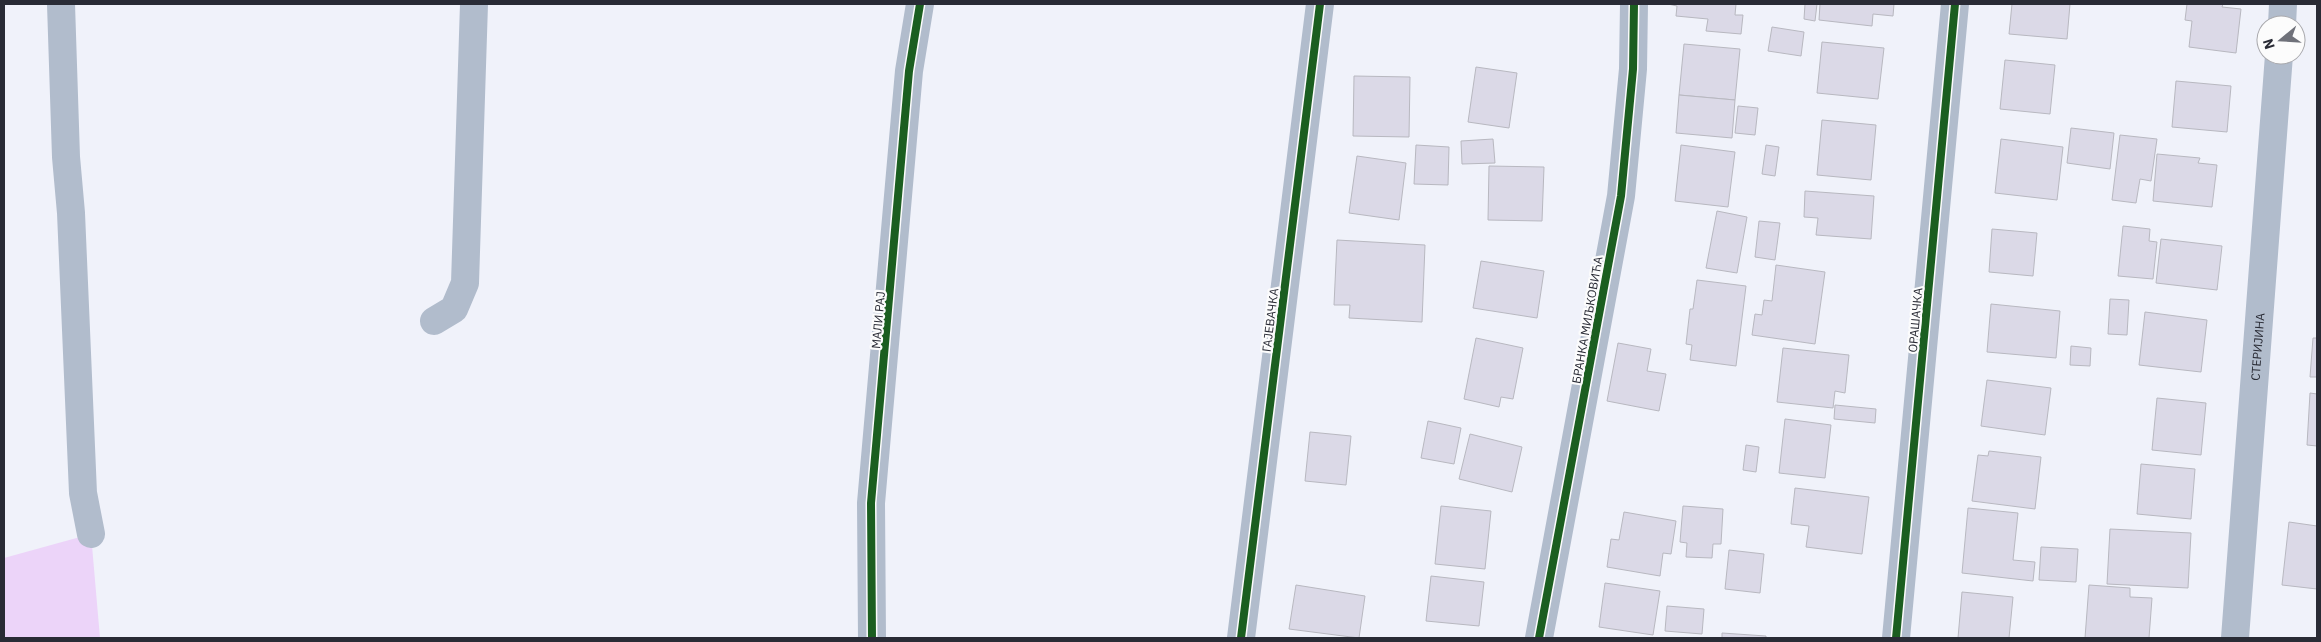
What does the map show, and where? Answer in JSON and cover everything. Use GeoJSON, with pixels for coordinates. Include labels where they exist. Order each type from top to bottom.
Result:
{"type":"FeatureCollection","features":[{"type":"Feature","properties":{"kind":"street"},"geometry":{"type":"LineString","coordinates":[[61,4],[66,157],[71,213],[83,493],[91,534]]}},
{"type":"Feature","properties":{"kind":"street"},"geometry":{"type":"LineString","coordinates":[[434,321],[454,310],[465,283],[474,4]]}},
{"type":"Feature","properties":{"kind":"street","name":"МАЛИ РАЈ"},"geometry":{"type":"LineString","coordinates":[[872,638],[871,502],[909,71],[920,4]]}},
{"type":"Feature","properties":{"kind":"street","name":"ГАЈЕВАЧКА"},"geometry":{"type":"LineString","coordinates":[[1241,638],[1320,4]]}},
{"type":"Feature","properties":{"kind":"street","name":"БРАНКА МИЉКОВИЋА"},"geometry":{"type":"LineString","coordinates":[[1540,638],[1621,196],[1633,69],[1634,4]]}},
{"type":"Feature","properties":{"kind":"street","name":"ОРАШАЧКА"},"geometry":{"type":"LineString","coordinates":[[1896,638],[1955,4]]}},
{"type":"Feature","properties":{"kind":"street","name":"СТЕРИЈИНА"},"geometry":{"type":"LineString","coordinates":[[2235,638],[2278,65]]}},
{"type":"Feature","properties":{"kind":"shaded area"},"geometry":{"type":"Polygon","coordinates":[[[91,534],[100,638],[4,638],[4,558],[91,534]]]}},
{"type":"Feature","properties":{"kind":"building"},"geometry":{"type":"Polygon","coordinates":[[[1668,4],[1736,4],[1735,15],[1743,15],[1741,34],[1706,31],[1708,19],[1676,16],[1677,6],[1668,4]]]}},
{"type":"Feature","properties":{"kind":"building"},"geometry":{"type":"Polygon","coordinates":[[[1805,4],[1817,4],[1815,21],[1804,19],[1805,4]]]}},
{"type":"Feature","properties":{"kind":"building"},"geometry":{"type":"Polygon","coordinates":[[[1820,4],[1894,4],[1893,16],[1873,14],[1872,26],[1819,20],[1820,4]]]}},
{"type":"Feature","properties":{"kind":"building"},"geometry":{"type":"Polygon","coordinates":[[[2012,4],[2070,4],[2067,39],[2009,34],[2012,4]]]}},
{"type":"Feature","properties":{"kind":"building"},"geometry":{"type":"Polygon","coordinates":[[[2187,4],[2223,4],[2222,7],[2241,9],[2236,53],[2189,47],[2192,21],[2185,20],[2187,4]]]}},
{"type":"Feature","properties":{"kind":"building"},"geometry":{"type":"Polygon","coordinates":[[[1772,27],[1804,32],[1801,56],[1768,51],[1772,27]]]}},
{"type":"Feature","properties":{"kind":"building"},"geometry":{"type":"Polygon","coordinates":[[[1822,42],[1884,48],[1878,99],[1817,93],[1822,42]]]}},
{"type":"Feature","properties":{"kind":"building"},"geometry":{"type":"Polygon","coordinates":[[[1684,44],[1740,49],[1735,100],[1679,95],[1684,44]]]}},
{"type":"Feature","properties":{"kind":"building"},"geometry":{"type":"Polygon","coordinates":[[[2005,60],[2055,65],[2050,114],[2000,109],[2005,60]]]}},
{"type":"Feature","properties":{"kind":"building"},"geometry":{"type":"Polygon","coordinates":[[[1476,67],[1517,73],[1509,128],[1468,122],[1476,67]]]}},
{"type":"Feature","properties":{"kind":"building"},"geometry":{"type":"Polygon","coordinates":[[[1354,76],[1410,77],[1409,137],[1353,136],[1354,76]]]}},
{"type":"Feature","properties":{"kind":"building"},"geometry":{"type":"Polygon","coordinates":[[[2176,81],[2231,86],[2227,132],[2172,127],[2176,81]]]}},
{"type":"Feature","properties":{"kind":"building"},"geometry":{"type":"Polygon","coordinates":[[[1679,95],[1735,100],[1732,138],[1676,133],[1679,95]]]}},
{"type":"Feature","properties":{"kind":"building"},"geometry":{"type":"Polygon","coordinates":[[[1738,106],[1758,108],[1755,135],[1735,133],[1738,106]]]}},
{"type":"Feature","properties":{"kind":"building"},"geometry":{"type":"Polygon","coordinates":[[[1822,120],[1876,125],[1871,180],[1817,175],[1822,120]]]}},
{"type":"Feature","properties":{"kind":"building"},"geometry":{"type":"Polygon","coordinates":[[[2071,128],[2114,133],[2110,169],[2067,163],[2071,128]]]}},
{"type":"Feature","properties":{"kind":"building"},"geometry":{"type":"Polygon","coordinates":[[[2120,135],[2157,139],[2151,181],[2140,179],[2136,203],[2112,200],[2120,135]]]}},
{"type":"Feature","properties":{"kind":"building"},"geometry":{"type":"Polygon","coordinates":[[[1493,139],[1495,163],[1462,164],[1461,141],[1493,139]]]}},
{"type":"Feature","properties":{"kind":"building"},"geometry":{"type":"Polygon","coordinates":[[[2001,139],[2063,147],[2057,200],[1995,193],[2001,139]]]}},
{"type":"Feature","properties":{"kind":"building"},"geometry":{"type":"Polygon","coordinates":[[[1416,145],[1449,147],[1448,185],[1414,184],[1416,145]]]}},
{"type":"Feature","properties":{"kind":"building"},"geometry":{"type":"Polygon","coordinates":[[[1681,145],[1735,152],[1728,207],[1675,201],[1681,145]]]}},
{"type":"Feature","properties":{"kind":"building"},"geometry":{"type":"Polygon","coordinates":[[[1766,145],[1779,147],[1775,176],[1762,174],[1766,145]]]}},
{"type":"Feature","properties":{"kind":"building"},"geometry":{"type":"Polygon","coordinates":[[[2157,154],[2200,158],[2198,163],[2217,165],[2212,207],[2153,201],[2157,154]]]}},
{"type":"Feature","properties":{"kind":"building"},"geometry":{"type":"Polygon","coordinates":[[[1357,156],[1406,163],[1399,220],[1349,213],[1357,156]]]}},
{"type":"Feature","properties":{"kind":"building"},"geometry":{"type":"Polygon","coordinates":[[[1489,166],[1544,167],[1542,221],[1488,220],[1489,166]]]}},
{"type":"Feature","properties":{"kind":"building"},"geometry":{"type":"Polygon","coordinates":[[[1805,191],[1874,196],[1871,239],[1816,235],[1818,218],[1804,217],[1805,191]]]}},
{"type":"Feature","properties":{"kind":"building"},"geometry":{"type":"Polygon","coordinates":[[[1717,211],[1747,217],[1737,273],[1706,268],[1717,211]]]}},
{"type":"Feature","properties":{"kind":"building"},"geometry":{"type":"Polygon","coordinates":[[[1759,221],[1780,223],[1775,260],[1755,257],[1759,221]]]}},
{"type":"Feature","properties":{"kind":"building"},"geometry":{"type":"Polygon","coordinates":[[[2123,226],[2150,229],[2149,241],[2157,242],[2153,279],[2118,276],[2123,226]]]}},
{"type":"Feature","properties":{"kind":"building"},"geometry":{"type":"Polygon","coordinates":[[[1992,229],[2037,233],[2033,276],[1989,272],[1992,229]]]}},
{"type":"Feature","properties":{"kind":"building"},"geometry":{"type":"Polygon","coordinates":[[[2161,239],[2222,246],[2217,290],[2156,283],[2161,239]]]}},
{"type":"Feature","properties":{"kind":"building"},"geometry":{"type":"Polygon","coordinates":[[[1337,240],[1425,245],[1422,322],[1349,318],[1350,305],[1334,305],[1337,240]]]}},
{"type":"Feature","properties":{"kind":"building"},"geometry":{"type":"Polygon","coordinates":[[[1481,261],[1544,271],[1537,318],[1473,308],[1481,261]]]}},
{"type":"Feature","properties":{"kind":"building"},"geometry":{"type":"Polygon","coordinates":[[[1776,265],[1825,272],[1815,344],[1752,335],[1755,314],[1762,315],[1764,300],[1772,301],[1776,265]]]}},
{"type":"Feature","properties":{"kind":"building"},"geometry":{"type":"Polygon","coordinates":[[[1697,280],[1746,286],[1736,366],[1690,360],[1692,345],[1686,344],[1690,309],[1693,309],[1697,280]]]}},
{"type":"Feature","properties":{"kind":"building"},"geometry":{"type":"Polygon","coordinates":[[[2110,299],[2129,300],[2127,335],[2108,334],[2110,299]]]}},
{"type":"Feature","properties":{"kind":"building"},"geometry":{"type":"Polygon","coordinates":[[[1991,304],[2060,311],[2056,358],[1987,352],[1991,304]]]}},
{"type":"Feature","properties":{"kind":"building"},"geometry":{"type":"Polygon","coordinates":[[[2145,312],[2207,320],[2201,372],[2139,365],[2145,312]]]}},
{"type":"Feature","properties":{"kind":"building"},"geometry":{"type":"Polygon","coordinates":[[[1476,338],[1523,348],[1513,399],[1501,397],[1499,407],[1464,399],[1476,338]]]}},
{"type":"Feature","properties":{"kind":"building"},"geometry":{"type":"Polygon","coordinates":[[[2313,338],[2317,338],[2317,377],[2310,377],[2313,338]]]}},
{"type":"Feature","properties":{"kind":"building"},"geometry":{"type":"Polygon","coordinates":[[[1618,343],[1651,349],[1647,371],[1666,374],[1659,411],[1607,401],[1618,343]]]}},
{"type":"Feature","properties":{"kind":"building"},"geometry":{"type":"Polygon","coordinates":[[[2071,346],[2091,348],[2090,366],[2070,365],[2071,346]]]}},
{"type":"Feature","properties":{"kind":"building"},"geometry":{"type":"Polygon","coordinates":[[[1783,348],[1849,355],[1845,393],[1835,391],[1833,408],[1777,402],[1783,348]]]}},
{"type":"Feature","properties":{"kind":"building"},"geometry":{"type":"Polygon","coordinates":[[[1987,380],[2051,388],[2045,435],[1981,426],[1987,380]]]}},
{"type":"Feature","properties":{"kind":"building"},"geometry":{"type":"Polygon","coordinates":[[[2310,393],[2317,394],[2317,446],[2307,445],[2310,393]]]}},
{"type":"Feature","properties":{"kind":"building"},"geometry":{"type":"Polygon","coordinates":[[[2157,398],[2206,403],[2201,455],[2152,450],[2157,398]]]}},
{"type":"Feature","properties":{"kind":"building"},"geometry":{"type":"Polygon","coordinates":[[[1835,405],[1876,409],[1875,423],[1834,419],[1835,405]]]}},
{"type":"Feature","properties":{"kind":"building"},"geometry":{"type":"Polygon","coordinates":[[[1785,419],[1831,425],[1825,478],[1779,473],[1785,419]]]}},
{"type":"Feature","properties":{"kind":"building"},"geometry":{"type":"Polygon","coordinates":[[[1428,421],[1461,428],[1454,464],[1421,458],[1428,421]]]}},
{"type":"Feature","properties":{"kind":"building"},"geometry":{"type":"Polygon","coordinates":[[[1310,432],[1351,436],[1346,485],[1305,481],[1310,432]]]}},
{"type":"Feature","properties":{"kind":"building"},"geometry":{"type":"Polygon","coordinates":[[[1470,434],[1522,447],[1512,492],[1459,479],[1470,434]]]}},
{"type":"Feature","properties":{"kind":"building"},"geometry":{"type":"Polygon","coordinates":[[[1746,445],[1759,447],[1756,472],[1743,470],[1746,445]]]}},
{"type":"Feature","properties":{"kind":"building"},"geometry":{"type":"Polygon","coordinates":[[[1989,451],[2041,457],[2035,509],[1972,501],[1978,455],[1988,456],[1989,451]]]}},
{"type":"Feature","properties":{"kind":"building"},"geometry":{"type":"Polygon","coordinates":[[[2141,464],[2195,469],[2191,519],[2137,514],[2141,464]]]}},
{"type":"Feature","properties":{"kind":"building"},"geometry":{"type":"Polygon","coordinates":[[[1795,488],[1869,497],[1862,554],[1806,547],[1809,526],[1791,524],[1795,488]]]}},
{"type":"Feature","properties":{"kind":"building"},"geometry":{"type":"Polygon","coordinates":[[[1441,506],[1491,511],[1485,569],[1435,564],[1441,506]]]}},
{"type":"Feature","properties":{"kind":"building"},"geometry":{"type":"Polygon","coordinates":[[[1683,506],[1723,509],[1721,544],[1713,544],[1712,558],[1686,557],[1687,543],[1680,542],[1683,506]]]}},
{"type":"Feature","properties":{"kind":"building"},"geometry":{"type":"Polygon","coordinates":[[[1968,508],[2018,513],[2013,560],[2035,562],[2033,581],[1962,573],[1968,508]]]}},
{"type":"Feature","properties":{"kind":"building"},"geometry":{"type":"Polygon","coordinates":[[[1624,512],[1676,521],[1671,554],[1663,553],[1660,576],[1607,567],[1611,539],[1619,540],[1624,512]]]}},
{"type":"Feature","properties":{"kind":"building"},"geometry":{"type":"Polygon","coordinates":[[[2289,522],[2317,526],[2317,589],[2282,585],[2289,522]]]}},
{"type":"Feature","properties":{"kind":"building"},"geometry":{"type":"Polygon","coordinates":[[[2110,529],[2191,533],[2188,588],[2107,584],[2110,529]]]}},
{"type":"Feature","properties":{"kind":"building"},"geometry":{"type":"Polygon","coordinates":[[[2041,547],[2078,549],[2076,582],[2039,580],[2041,547]]]}},
{"type":"Feature","properties":{"kind":"building"},"geometry":{"type":"Polygon","coordinates":[[[1729,550],[1764,554],[1760,593],[1725,589],[1729,550]]]}},
{"type":"Feature","properties":{"kind":"building"},"geometry":{"type":"Polygon","coordinates":[[[1431,576],[1484,582],[1479,626],[1426,621],[1431,576]]]}},
{"type":"Feature","properties":{"kind":"building"},"geometry":{"type":"Polygon","coordinates":[[[1605,583],[1660,591],[1653,635],[1599,627],[1605,583]]]}},
{"type":"Feature","properties":{"kind":"building"},"geometry":{"type":"Polygon","coordinates":[[[1296,585],[1365,596],[1359,638],[1289,629],[1296,585]]]}},
{"type":"Feature","properties":{"kind":"building"},"geometry":{"type":"Polygon","coordinates":[[[2089,585],[2130,588],[2130,597],[2152,598],[2149,638],[2085,638],[2089,585]]]}},
{"type":"Feature","properties":{"kind":"building"},"geometry":{"type":"Polygon","coordinates":[[[1962,592],[2013,597],[2009,638],[1958,638],[1962,592]]]}},
{"type":"Feature","properties":{"kind":"building"},"geometry":{"type":"Polygon","coordinates":[[[1667,606],[1704,609],[1702,634],[1665,631],[1667,606]]]}},
{"type":"Feature","properties":{"kind":"building"},"geometry":{"type":"Polygon","coordinates":[[[1722,633],[1766,636],[1766,638],[1722,638],[1722,633]]]}},
{"type":"Feature","properties":{"kind":"cycle path"},"geometry":{"type":"LineString","coordinates":[[872,638],[871,503],[909,71],[920,4]]}},
{"type":"Feature","properties":{"kind":"cycle path"},"geometry":{"type":"LineString","coordinates":[[1241,638],[1320,4]]}},
{"type":"Feature","properties":{"kind":"cycle path"},"geometry":{"type":"LineString","coordinates":[[1539,638],[1621,196],[1633,69],[1634,4]]}},
{"type":"Feature","properties":{"kind":"cycle path"},"geometry":{"type":"LineString","coordinates":[[1896,638],[1955,4]]}}]}
